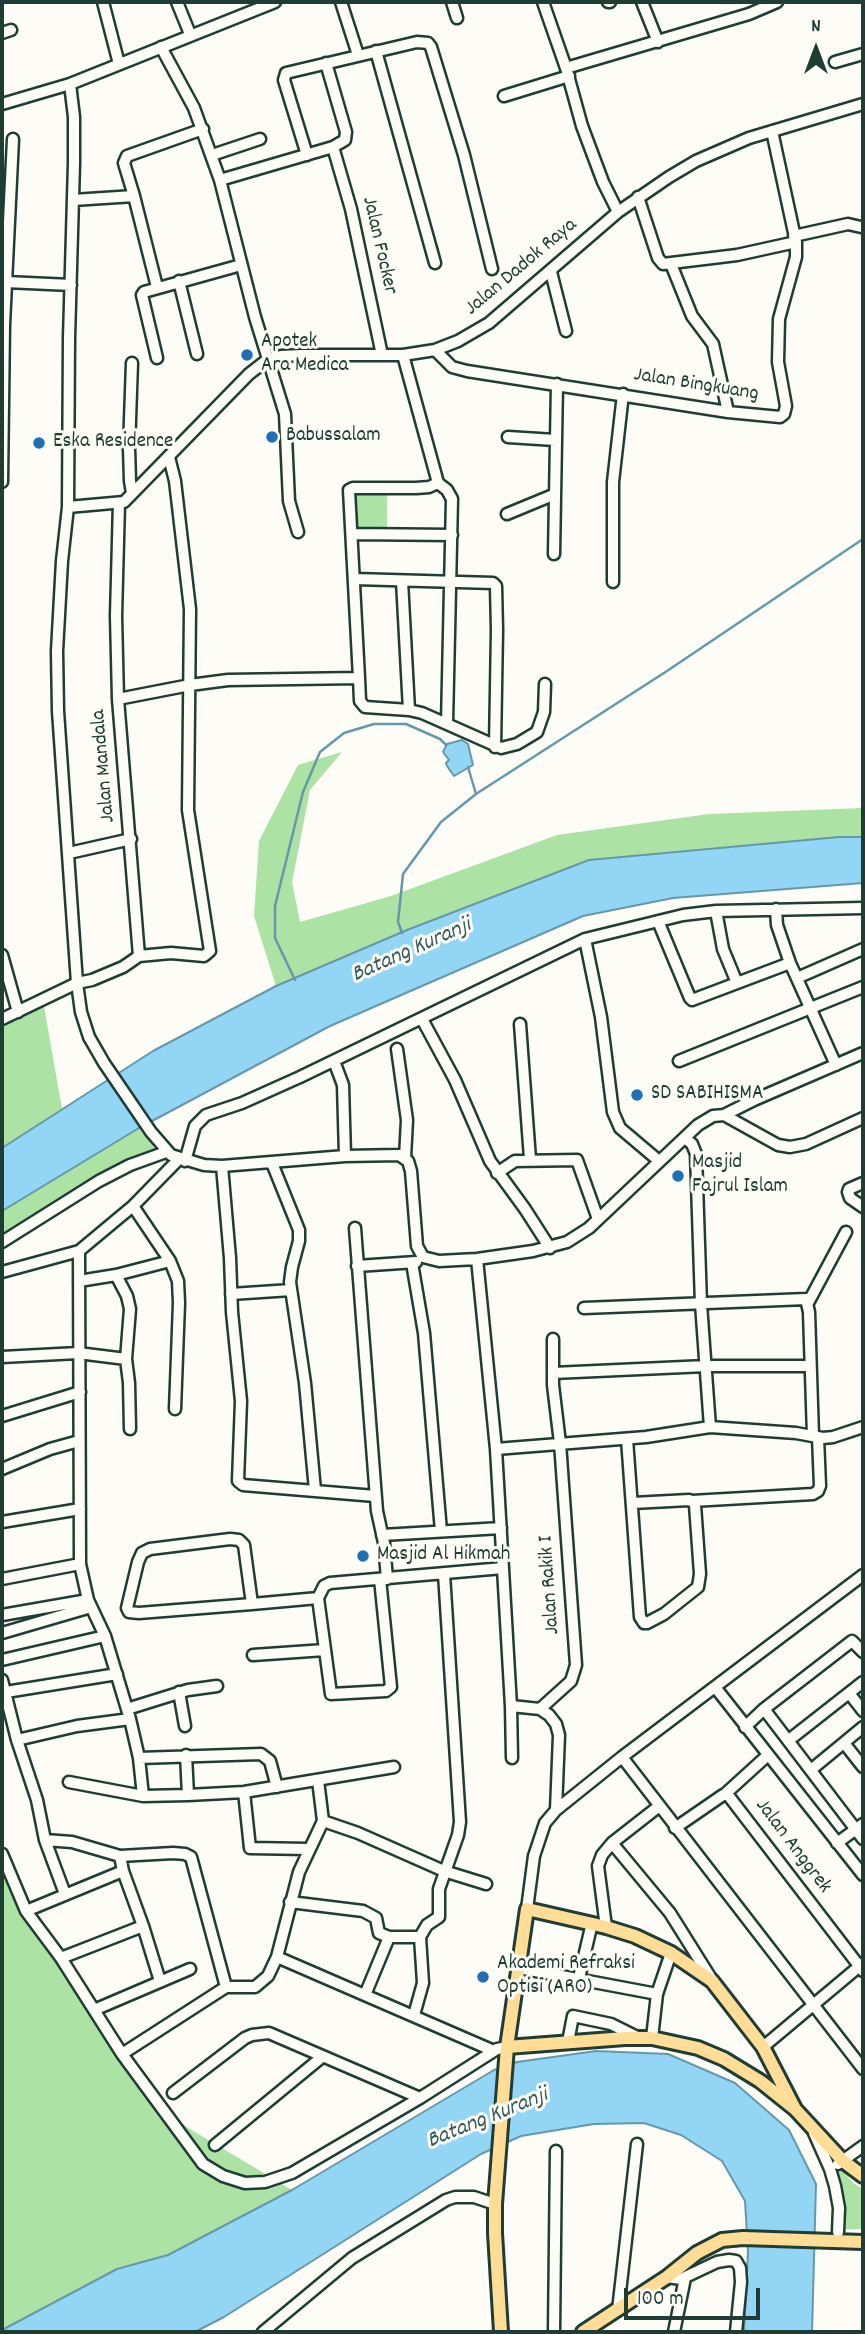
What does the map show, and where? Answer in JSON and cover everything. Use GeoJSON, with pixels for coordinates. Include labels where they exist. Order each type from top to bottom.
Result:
{"type":"FeatureCollection","features":[{"type":"Feature","properties":{"kind":"main road"},"geometry":{"type":"LineString","coordinates":[[501,2332],[495,2204],[502,2052],[519,1968],[527,1909],[592,1923],[635,1936],[671,1953],[712,1981],[763,2047],[795,2109]]}},
{"type":"Feature","properties":{"kind":"main road"},"geometry":{"type":"LineString","coordinates":[[502,2052],[568,2042],[646,2038],[676,2042],[715,2055],[761,2081],[795,2109],[843,2161],[863,2176]]}},
{"type":"Feature","properties":{"kind":"main road"},"geometry":{"type":"LineString","coordinates":[[761,2081],[775,2071]]}},
{"type":"Feature","properties":{"kind":"main road"},"geometry":{"type":"LineString","coordinates":[[583,2332],[710,2246],[722,2241],[743,2238],[834,2237],[863,2242]]}},
{"type":"Feature","properties":{"kind":"street"},"geometry":{"type":"LineString","coordinates":[[103,2],[119,64]]}},
{"type":"Feature","properties":{"kind":"street"},"geometry":{"type":"LineString","coordinates":[[177,2],[190,34]]}},
{"type":"Feature","properties":{"kind":"street"},"geometry":{"type":"LineString","coordinates":[[2,104],[70,84],[275,2]]}},
{"type":"Feature","properties":{"kind":"street"},"geometry":{"type":"LineString","coordinates":[[341,2],[358,55]]}},
{"type":"Feature","properties":{"kind":"street"},"geometry":{"type":"LineString","coordinates":[[452,2],[457,18]]}},
{"type":"Feature","properties":{"kind":"street"},"geometry":{"type":"LineString","coordinates":[[543,2],[582,126],[603,182],[618,212]]}},
{"type":"Feature","properties":{"kind":"street"},"geometry":{"type":"LineString","coordinates":[[642,2],[658,42]]}},
{"type":"Feature","properties":{"kind":"street"},"geometry":{"type":"LineString","coordinates":[[504,96],[567,72],[749,14],[778,2]]}},
{"type":"Feature","properties":{"kind":"street"},"geometry":{"type":"LineString","coordinates":[[306,155],[284,77],[289,72],[422,41],[430,45],[464,155],[492,269]]}},
{"type":"Feature","properties":{"kind":"street"},"geometry":{"type":"LineString","coordinates":[[161,47],[186,91],[203,129],[220,180],[267,360],[285,414],[289,501],[298,532]]}},
{"type":"Feature","properties":{"kind":"street"},"geometry":{"type":"LineString","coordinates":[[376,51],[435,263]]}},
{"type":"Feature","properties":{"kind":"street"},"geometry":{"type":"LineString","coordinates":[[835,62],[863,54]]}},
{"type":"Feature","properties":{"kind":"street"},"geometry":{"type":"LineString","coordinates":[[220,180],[342,143],[347,135],[326,63]]}},
{"type":"Feature","properties":{"kind":"street"},"geometry":{"type":"LineString","coordinates":[[70,84],[74,117],[68,508],[57,651],[58,711],[81,1012],[89,1037],[104,1063],[166,1153],[182,1160],[222,1166],[345,1156],[394,1154],[405,1158]]}},
{"type":"Feature","properties":{"kind":"street","name":"Jalan Dadok Raya"},"geometry":{"type":"LineString","coordinates":[[267,360],[288,355],[403,355],[435,350],[475,332],[551,272],[618,212],[696,162],[749,138],[863,106]]}},
{"type":"Feature","properties":{"kind":"street"},"geometry":{"type":"LineString","coordinates":[[157,287],[124,163],[127,156],[203,129]]}},
{"type":"Feature","properties":{"kind":"street"},"geometry":{"type":"LineString","coordinates":[[772,131],[795,239]]}},
{"type":"Feature","properties":{"kind":"street"},"geometry":{"type":"LineString","coordinates":[[2,482],[5,213],[7,160],[13,139]]}},
{"type":"Feature","properties":{"kind":"street"},"geometry":{"type":"LineString","coordinates":[[212,155],[260,139]]}},
{"type":"Feature","properties":{"kind":"street","name":"Jalan Focker"},"geometry":{"type":"LineString","coordinates":[[333,147],[351,209],[382,355]]}},
{"type":"Feature","properties":{"kind":"street"},"geometry":{"type":"LineString","coordinates":[[73,200],[134,195]]}},
{"type":"Feature","properties":{"kind":"street"},"geometry":{"type":"LineString","coordinates":[[638,197],[658,261],[663,264],[737,255],[844,225],[861,227]]}},
{"type":"Feature","properties":{"kind":"street","name":"Jalan Bingkuang"},"geometry":{"type":"LineString","coordinates":[[435,350],[447,363],[467,372],[728,412],[780,417],[786,411],[778,362],[777,335],[783,299],[796,257],[795,239]]}},
{"type":"Feature","properties":{"kind":"street"},"geometry":{"type":"LineString","coordinates":[[671,264],[692,316],[713,344],[728,412]]}},
{"type":"Feature","properties":{"kind":"street"},"geometry":{"type":"LineString","coordinates":[[157,358],[142,295],[145,290],[241,265]]}},
{"type":"Feature","properties":{"kind":"street"},"geometry":{"type":"LineString","coordinates":[[551,272],[566,331]]}},
{"type":"Feature","properties":{"kind":"street"},"geometry":{"type":"LineString","coordinates":[[179,281],[197,354]]}},
{"type":"Feature","properties":{"kind":"street"},"geometry":{"type":"LineString","coordinates":[[6,282],[71,285]]}},
{"type":"Feature","properties":{"kind":"street"},"geometry":{"type":"LineString","coordinates":[[403,355],[438,483],[447,490],[452,499],[447,723]]}},
{"type":"Feature","properties":{"kind":"street"},"geometry":{"type":"LineString","coordinates":[[68,508],[124,502],[249,374],[267,360]]}},
{"type":"Feature","properties":{"kind":"street"},"geometry":{"type":"LineString","coordinates":[[132,363],[129,459],[132,493]]}},
{"type":"Feature","properties":{"kind":"street"},"geometry":{"type":"LineString","coordinates":[[554,554],[556,384]]}},
{"type":"Feature","properties":{"kind":"street"},"geometry":{"type":"LineString","coordinates":[[612,582],[613,482],[623,394]]}},
{"type":"Feature","properties":{"kind":"street"},"geometry":{"type":"LineString","coordinates":[[508,437],[555,440]]}},
{"type":"Feature","properties":{"kind":"street"},"geometry":{"type":"LineString","coordinates":[[2,1019],[77,983],[124,967],[139,956],[171,953],[204,956],[210,951],[188,810],[190,609],[169,457]]}},
{"type":"Feature","properties":{"kind":"street"},"geometry":{"type":"LineString","coordinates":[[438,483],[416,488],[351,488],[360,701],[365,707],[409,710],[447,723],[495,747],[509,747],[537,732],[544,712],[545,684]]}},
{"type":"Feature","properties":{"kind":"street"},"geometry":{"type":"LineString","coordinates":[[508,514],[553,495]]}},
{"type":"Feature","properties":{"kind":"street","name":"Jalan Mandala"},"geometry":{"type":"LineString","coordinates":[[119,503],[116,638],[118,699],[139,956]]}},
{"type":"Feature","properties":{"kind":"street"},"geometry":{"type":"LineString","coordinates":[[352,534],[452,535]]}},
{"type":"Feature","properties":{"kind":"street"},"geometry":{"type":"LineString","coordinates":[[355,579],[493,583],[497,587],[495,747]]}},
{"type":"Feature","properties":{"kind":"street"},"geometry":{"type":"LineString","coordinates":[[402,581],[409,710]]}},
{"type":"Feature","properties":{"kind":"street"},"geometry":{"type":"LineString","coordinates":[[118,699],[228,680],[359,678]]}},
{"type":"Feature","properties":{"kind":"street"},"geometry":{"type":"LineString","coordinates":[[69,853],[131,839]]}},
{"type":"Feature","properties":{"kind":"street"},"geometry":{"type":"LineString","coordinates":[[2,1272],[79,1251],[182,1160],[195,1126],[206,1115],[272,1090],[585,939],[682,915],[716,911],[863,908]]}},
{"type":"Feature","properties":{"kind":"street"},"geometry":{"type":"LineString","coordinates":[[776,909],[777,925],[790,963],[836,1065]]}},
{"type":"Feature","properties":{"kind":"street"},"geometry":{"type":"LineString","coordinates":[[716,911],[723,949],[737,983]]}},
{"type":"Feature","properties":{"kind":"street"},"geometry":{"type":"LineString","coordinates":[[658,921],[691,1000],[697,1000],[790,963]]}},
{"type":"Feature","properties":{"kind":"street"},"geometry":{"type":"LineString","coordinates":[[585,939],[601,1017],[613,1112],[620,1128],[659,1161]]}},
{"type":"Feature","properties":{"kind":"street"},"geometry":{"type":"LineString","coordinates":[[797,978],[863,949]]}},
{"type":"Feature","properties":{"kind":"street"},"geometry":{"type":"LineString","coordinates":[[2,955],[18,1012]]}},
{"type":"Feature","properties":{"kind":"street"},"geometry":{"type":"LineString","coordinates":[[679,1061],[863,987]]}},
{"type":"Feature","properties":{"kind":"street"},"geometry":{"type":"LineString","coordinates":[[422,1019],[455,1080],[485,1153],[550,1248]]}},
{"type":"Feature","properties":{"kind":"street"},"geometry":{"type":"LineString","coordinates":[[520,1024],[530,1159]]}},
{"type":"Feature","properties":{"kind":"street"},"geometry":{"type":"LineString","coordinates":[[397,1049],[407,1120],[405,1158],[411,1171],[417,1246],[423,1257]]}},
{"type":"Feature","properties":{"kind":"street"},"geometry":{"type":"LineString","coordinates":[[357,1266],[412,1263],[423,1257],[439,1261],[477,1259],[550,1248],[574,1238],[702,1122],[713,1116],[724,1115],[863,1053]]}},
{"type":"Feature","properties":{"kind":"street"},"geometry":{"type":"LineString","coordinates":[[334,1061],[343,1085],[345,1156]]}},
{"type":"Feature","properties":{"kind":"street"},"geometry":{"type":"LineString","coordinates":[[724,1115],[778,1145],[790,1147],[806,1144],[863,1118]]}},
{"type":"Feature","properties":{"kind":"street"},"geometry":{"type":"LineString","coordinates":[[685,1138],[692,1144],[696,1154],[701,1304],[710,1427]]}},
{"type":"Feature","properties":{"kind":"street"},"geometry":{"type":"LineString","coordinates":[[2,1242],[99,1181],[130,1165],[166,1153]]}},
{"type":"Feature","properties":{"kind":"street"},"geometry":{"type":"LineString","coordinates":[[497,1172],[509,1163],[530,1159],[577,1160],[598,1219]]}},
{"type":"Feature","properties":{"kind":"street"},"geometry":{"type":"LineString","coordinates":[[272,1163],[299,1230],[298,1246],[290,1274],[305,1383],[314,1490]]}},
{"type":"Feature","properties":{"kind":"street"},"geometry":{"type":"LineString","coordinates":[[222,1166],[241,1401],[238,1481],[243,1485],[375,1496]]}},
{"type":"Feature","properties":{"kind":"street"},"geometry":{"type":"LineString","coordinates":[[863,1182],[848,1192],[850,1198],[863,1207]]}},
{"type":"Feature","properties":{"kind":"street"},"geometry":{"type":"LineString","coordinates":[[133,1206],[170,1261],[179,1291],[175,1409]]}},
{"type":"Feature","properties":{"kind":"street"},"geometry":{"type":"LineString","coordinates":[[355,1228],[375,1496],[382,1535],[384,1579],[391,1685],[386,1691],[331,1695],[318,1598],[322,1588],[330,1583],[384,1579],[443,1574],[503,1568]]}},
{"type":"Feature","properties":{"kind":"street"},"geometry":{"type":"LineString","coordinates":[[633,1503],[813,1494],[818,1491],[820,1486],[810,1366],[808,1303],[846,1232]]}},
{"type":"Feature","properties":{"kind":"street"},"geometry":{"type":"LineString","coordinates":[[79,1251],[80,1564],[89,1603],[105,1636],[128,1714],[139,1758],[143,1796]]}},
{"type":"Feature","properties":{"kind":"street"},"geometry":{"type":"LineString","coordinates":[[477,1259],[496,1449],[512,1758]]}},
{"type":"Feature","properties":{"kind":"street"},"geometry":{"type":"LineString","coordinates":[[79,1281],[170,1261]]}},
{"type":"Feature","properties":{"kind":"street"},"geometry":{"type":"LineString","coordinates":[[412,1263],[424,1333],[441,1531]]}},
{"type":"Feature","properties":{"kind":"street"},"geometry":{"type":"LineString","coordinates":[[116,1275],[127,1296],[130,1309],[126,1359],[130,1429]]}},
{"type":"Feature","properties":{"kind":"street"},"geometry":{"type":"LineString","coordinates":[[231,1294],[291,1290]]}},
{"type":"Feature","properties":{"kind":"street"},"geometry":{"type":"LineString","coordinates":[[584,1308],[801,1298],[808,1303]]}},
{"type":"Feature","properties":{"kind":"street","name":"Jalan Rakik I"},"geometry":{"type":"LineString","coordinates":[[540,1709],[571,1681],[576,1665],[553,1373],[553,1339]]}},
{"type":"Feature","properties":{"kind":"street"},"geometry":{"type":"LineString","coordinates":[[2,1357],[78,1353],[126,1359]]}},
{"type":"Feature","properties":{"kind":"street"},"geometry":{"type":"LineString","coordinates":[[553,1373],[706,1366],[810,1366]]}},
{"type":"Feature","properties":{"kind":"street"},"geometry":{"type":"LineString","coordinates":[[2,1416],[80,1392]]}},
{"type":"Feature","properties":{"kind":"street"},"geometry":{"type":"LineString","coordinates":[[496,1449],[627,1439],[710,1427],[816,1437],[833,1437],[863,1427]]}},
{"type":"Feature","properties":{"kind":"street"},"geometry":{"type":"LineString","coordinates":[[627,1439],[640,1617],[643,1623],[664,1615],[698,1587],[700,1574],[695,1505],[692,1501]]}},
{"type":"Feature","properties":{"kind":"street"},"geometry":{"type":"LineString","coordinates":[[2,1469],[79,1440]]}},
{"type":"Feature","properties":{"kind":"street"},"geometry":{"type":"LineString","coordinates":[[2,1522],[80,1509]]}},
{"type":"Feature","properties":{"kind":"street"},"geometry":{"type":"LineString","coordinates":[[382,1535],[501,1528]]}},
{"type":"Feature","properties":{"kind":"street"},"geometry":{"type":"LineString","coordinates":[[252,1604],[244,1545],[239,1540],[230,1539],[150,1549],[142,1553],[127,1608],[129,1612],[139,1613],[252,1604],[318,1598]]}},
{"type":"Feature","properties":{"kind":"street"},"geometry":{"type":"LineString","coordinates":[[2,1579],[80,1564]]}},
{"type":"Feature","properties":{"kind":"street"},"geometry":{"type":"LineString","coordinates":[[414,2015],[424,1983],[419,1951],[420,1937],[427,1925],[439,1917],[439,1889],[458,1835],[460,1814],[443,1574]]}},
{"type":"Feature","properties":{"kind":"street"},"geometry":{"type":"LineString","coordinates":[[527,1909],[534,1856],[545,1823],[556,1810],[863,1575]]}},
{"type":"Feature","properties":{"kind":"street"},"geometry":{"type":"LineString","coordinates":[[2,1615],[89,1603]]}},
{"type":"Feature","properties":{"kind":"street"},"geometry":{"type":"LineString","coordinates":[[2,1633],[89,1603]]}},
{"type":"Feature","properties":{"kind":"street"},"geometry":{"type":"LineString","coordinates":[[2,1660],[105,1636]]}},
{"type":"Feature","properties":{"kind":"street"},"geometry":{"type":"LineString","coordinates":[[745,1727],[764,1709],[852,1641],[863,1653]]}},
{"type":"Feature","properties":{"kind":"street"},"geometry":{"type":"LineString","coordinates":[[253,1655],[325,1650]]}},
{"type":"Feature","properties":{"kind":"street"},"geometry":{"type":"LineString","coordinates":[[6,1692],[117,1674]]}},
{"type":"Feature","properties":{"kind":"street"},"geometry":{"type":"LineString","coordinates":[[2,1680],[17,1740],[37,1800],[45,1840],[65,1894]]}},
{"type":"Feature","properties":{"kind":"street"},"geometry":{"type":"LineString","coordinates":[[789,1740],[863,1682]]}},
{"type":"Feature","properties":{"kind":"street"},"geometry":{"type":"LineString","coordinates":[[17,1740],[128,1714],[179,1692],[217,1686]]}},
{"type":"Feature","properties":{"kind":"street"},"geometry":{"type":"LineString","coordinates":[[715,1687],[863,1875]]}},
{"type":"Feature","properties":{"kind":"street"},"geometry":{"type":"LineString","coordinates":[[179,1692],[185,1726]]}},
{"type":"Feature","properties":{"kind":"street"},"geometry":{"type":"LineString","coordinates":[[849,1693],[863,1711]]}},
{"type":"Feature","properties":{"kind":"street"},"geometry":{"type":"LineString","coordinates":[[511,1706],[540,1709],[549,1715],[558,1728],[556,1810]]}},
{"type":"Feature","properties":{"kind":"street"},"geometry":{"type":"LineString","coordinates":[[764,1709],[861,1831],[838,1843]]}},
{"type":"Feature","properties":{"kind":"street"},"geometry":{"type":"LineString","coordinates":[[812,1769],[863,1727]]}},
{"type":"Feature","properties":{"kind":"street"},"geometry":{"type":"LineString","coordinates":[[844,1743],[863,1767]]}},
{"type":"Feature","properties":{"kind":"street"},"geometry":{"type":"LineString","coordinates":[[139,1758],[261,1754],[270,1761],[278,1787]]}},
{"type":"Feature","properties":{"kind":"street"},"geometry":{"type":"LineString","coordinates":[[186,1755],[188,1795]]}},
{"type":"Feature","properties":{"kind":"street"},"geometry":{"type":"LineString","coordinates":[[724,1795],[768,1755]]}},
{"type":"Feature","properties":{"kind":"street"},"geometry":{"type":"LineString","coordinates":[[622,1757],[863,2069]]}},
{"type":"Feature","properties":{"kind":"street"},"geometry":{"type":"LineString","coordinates":[[69,1782],[143,1796],[188,1795],[244,1792],[394,1767]]}},
{"type":"Feature","properties":{"kind":"street"},"geometry":{"type":"LineString","coordinates":[[122,2054],[226,1987],[255,1987],[268,1976],[277,1957],[290,1902],[308,1849],[323,1821],[318,1780]]}},
{"type":"Feature","properties":{"kind":"street"},"geometry":{"type":"LineString","coordinates":[[244,1792],[250,1848],[308,1849]]}},
{"type":"Feature","properties":{"kind":"street","name":"Jalan Anggrek"},"geometry":{"type":"LineString","coordinates":[[675,1828],[724,1795],[729,1796],[862,1967]]}},
{"type":"Feature","properties":{"kind":"street"},"geometry":{"type":"LineString","coordinates":[[606,1927],[598,1866],[602,1855],[612,1843],[658,1807]]}},
{"type":"Feature","properties":{"kind":"street"},"geometry":{"type":"LineString","coordinates":[[323,1821],[358,1833],[444,1871],[486,1884]]}},
{"type":"Feature","properties":{"kind":"street"},"geometry":{"type":"LineString","coordinates":[[45,1840],[72,1842],[120,1856],[173,1853],[191,1857],[226,1987]]}},
{"type":"Feature","properties":{"kind":"street"},"geometry":{"type":"LineString","coordinates":[[612,1843],[670,1913],[712,1981]]}},
{"type":"Feature","properties":{"kind":"street"},"geometry":{"type":"LineString","coordinates":[[2,1854],[26,1911],[61,1958],[122,2054],[203,2164],[223,2176],[245,2183],[265,2182],[292,2173],[502,2052]]}},
{"type":"Feature","properties":{"kind":"street"},"geometry":{"type":"LineString","coordinates":[[120,1856],[160,1981]]}},
{"type":"Feature","properties":{"kind":"street"},"geometry":{"type":"LineString","coordinates":[[26,1911],[123,1871]]}},
{"type":"Feature","properties":{"kind":"street"},"geometry":{"type":"LineString","coordinates":[[290,1902],[363,1911],[376,1918],[379,1933],[389,1937],[420,1937]]}},
{"type":"Feature","properties":{"kind":"street"},"geometry":{"type":"LineString","coordinates":[[579,1978],[592,1923]]}},
{"type":"Feature","properties":{"kind":"street"},"geometry":{"type":"LineString","coordinates":[[61,1958],[143,1926]]}},
{"type":"Feature","properties":{"kind":"street"},"geometry":{"type":"LineString","coordinates":[[365,1995],[389,1937]]}},
{"type":"Feature","properties":{"kind":"street"},"geometry":{"type":"LineString","coordinates":[[568,2042],[573,2016],[611,2024],[646,2038],[671,1953]]}},
{"type":"Feature","properties":{"kind":"street"},"geometry":{"type":"LineString","coordinates":[[277,1957],[502,2052]]}},
{"type":"Feature","properties":{"kind":"street"},"geometry":{"type":"LineString","coordinates":[[763,2047],[813,2003],[862,1967]]}},
{"type":"Feature","properties":{"kind":"street"},"geometry":{"type":"LineString","coordinates":[[519,1968],[657,1994]]}},
{"type":"Feature","properties":{"kind":"street"},"geometry":{"type":"LineString","coordinates":[[94,2010],[190,1969]]}},
{"type":"Feature","properties":{"kind":"street"},"geometry":{"type":"LineString","coordinates":[[173,2093],[252,2035],[275,2034],[419,2098]]}},
{"type":"Feature","properties":{"kind":"street"},"geometry":{"type":"LineString","coordinates":[[215,2145],[322,2057]]}},
{"type":"Feature","properties":{"kind":"street"},"geometry":{"type":"LineString","coordinates":[[812,2129],[830,2169],[839,2208],[834,2237]]}},
{"type":"Feature","properties":{"kind":"street"},"geometry":{"type":"LineString","coordinates":[[618,2310],[638,2144]]}},
{"type":"Feature","properties":{"kind":"street"},"geometry":{"type":"LineString","coordinates":[[830,2169],[863,2146]]}},
{"type":"Feature","properties":{"kind":"street"},"geometry":{"type":"LineString","coordinates":[[554,2332],[556,2151]]}},
{"type":"Feature","properties":{"kind":"street"},"geometry":{"type":"LineString","coordinates":[[263,2332],[352,2258],[446,2200],[465,2196],[495,2204]]}},
{"type":"Feature","properties":{"kind":"street"},"geometry":{"type":"LineString","coordinates":[[667,2277],[685,2278],[710,2265],[729,2259],[736,2261],[740,2268],[736,2332]]}},
{"type":"Feature","properties":{"kind":"street"},"geometry":{"type":"LineString","coordinates":[[674,2332],[685,2278]]}},
{"type":"Feature","properties":{"kind":"green space"},"geometry":{"type":"Polygon","coordinates":[[[354,492],[387,492],[387,530],[354,530],[354,492]]]}},
{"type":"Feature","properties":{"kind":"green space"},"geometry":{"type":"Polygon","coordinates":[[[342,752],[310,790],[292,882],[300,922],[391,896],[557,835],[709,814],[863,808],[863,837],[839,837],[407,930],[276,986],[254,916],[259,841],[298,765],[342,752]]]}},
{"type":"Feature","properties":{"kind":"green space"},"geometry":{"type":"Polygon","coordinates":[[[43,1001],[62,1109],[2,1148],[2,1018],[43,1001]]]}},
{"type":"Feature","properties":{"kind":"green space"},"geometry":{"type":"Polygon","coordinates":[[[139,1128],[158,1153],[50,1214],[2,1248],[2,1211],[139,1128]]]}},
{"type":"Feature","properties":{"kind":"green space"},"geometry":{"type":"Polygon","coordinates":[[[2,1874],[165,2114],[292,2190],[168,2255],[10,2332],[2,2332],[2,1874]]]}},
{"type":"Feature","properties":{"kind":"green space"},"geometry":{"type":"Polygon","coordinates":[[[840,2168],[853,2183],[863,2189],[863,2229],[838,2229],[831,2170],[840,2168]]]}},
{"type":"Feature","properties":{"kind":"water"},"geometry":{"type":"Polygon","coordinates":[[[462,740],[468,744],[473,765],[454,776],[447,766],[449,760],[443,752],[447,744],[462,740]]]}},
{"type":"Feature","properties":{"kind":"water","name":"Batang Kuranji"},"geometry":{"type":"Polygon","coordinates":[[[863,837],[863,883],[673,898],[583,916],[330,1026],[139,1128],[2,1211],[2,1148],[153,1051],[276,986],[407,930],[589,860],[863,837]]]}},
{"type":"Feature","properties":{"kind":"water","name":"Batang Kuranji"},"geometry":{"type":"Polygon","coordinates":[[[596,2051],[668,2054],[735,2083],[789,2130],[816,2184],[812,2332],[744,2332],[748,2252],[745,2201],[722,2161],[681,2135],[644,2123],[594,2124],[521,2136],[481,2154],[224,2317],[195,2332],[2,2332],[117,2269],[168,2255],[292,2190],[494,2070],[517,2062],[596,2051]]]}},
{"type":"Feature","properties":{"kind":"waterway","name":"Batang Kuranji"},"geometry":{"type":"LineString","coordinates":[[402,933],[398,922],[403,874],[441,822],[476,794],[667,671],[863,539]]}},
{"type":"Feature","properties":{"kind":"waterway"},"geometry":{"type":"LineString","coordinates":[[295,980],[275,938],[275,906],[303,792],[320,752],[344,733],[374,724],[406,724],[440,739],[446,745]]}},
{"type":"Feature","properties":{"kind":"waterway"},"geometry":{"type":"LineString","coordinates":[[468,767],[476,794]]}},
{"type":"Feature","properties":{"kind":"place","name":"Apotek Ara Medica"},"geometry":{"type":"Point","coordinates":[247,355]}},
{"type":"Feature","properties":{"kind":"place","name":"Babussalam"},"geometry":{"type":"Point","coordinates":[272,437]}},
{"type":"Feature","properties":{"kind":"place","name":"Eska Residence"},"geometry":{"type":"Point","coordinates":[39,443]}},
{"type":"Feature","properties":{"kind":"place","name":"SD SABIHISMA"},"geometry":{"type":"Point","coordinates":[637,1095]}},
{"type":"Feature","properties":{"kind":"place","name":"Masjid Fajrul Islam"},"geometry":{"type":"Point","coordinates":[678,1176]}},
{"type":"Feature","properties":{"kind":"place","name":"Masjid Al Hikmah"},"geometry":{"type":"Point","coordinates":[363,1556]}},
{"type":"Feature","properties":{"kind":"place","name":"Akademi Refraksi Optisi (ARO)"},"geometry":{"type":"Point","coordinates":[483,1977]}}]}
